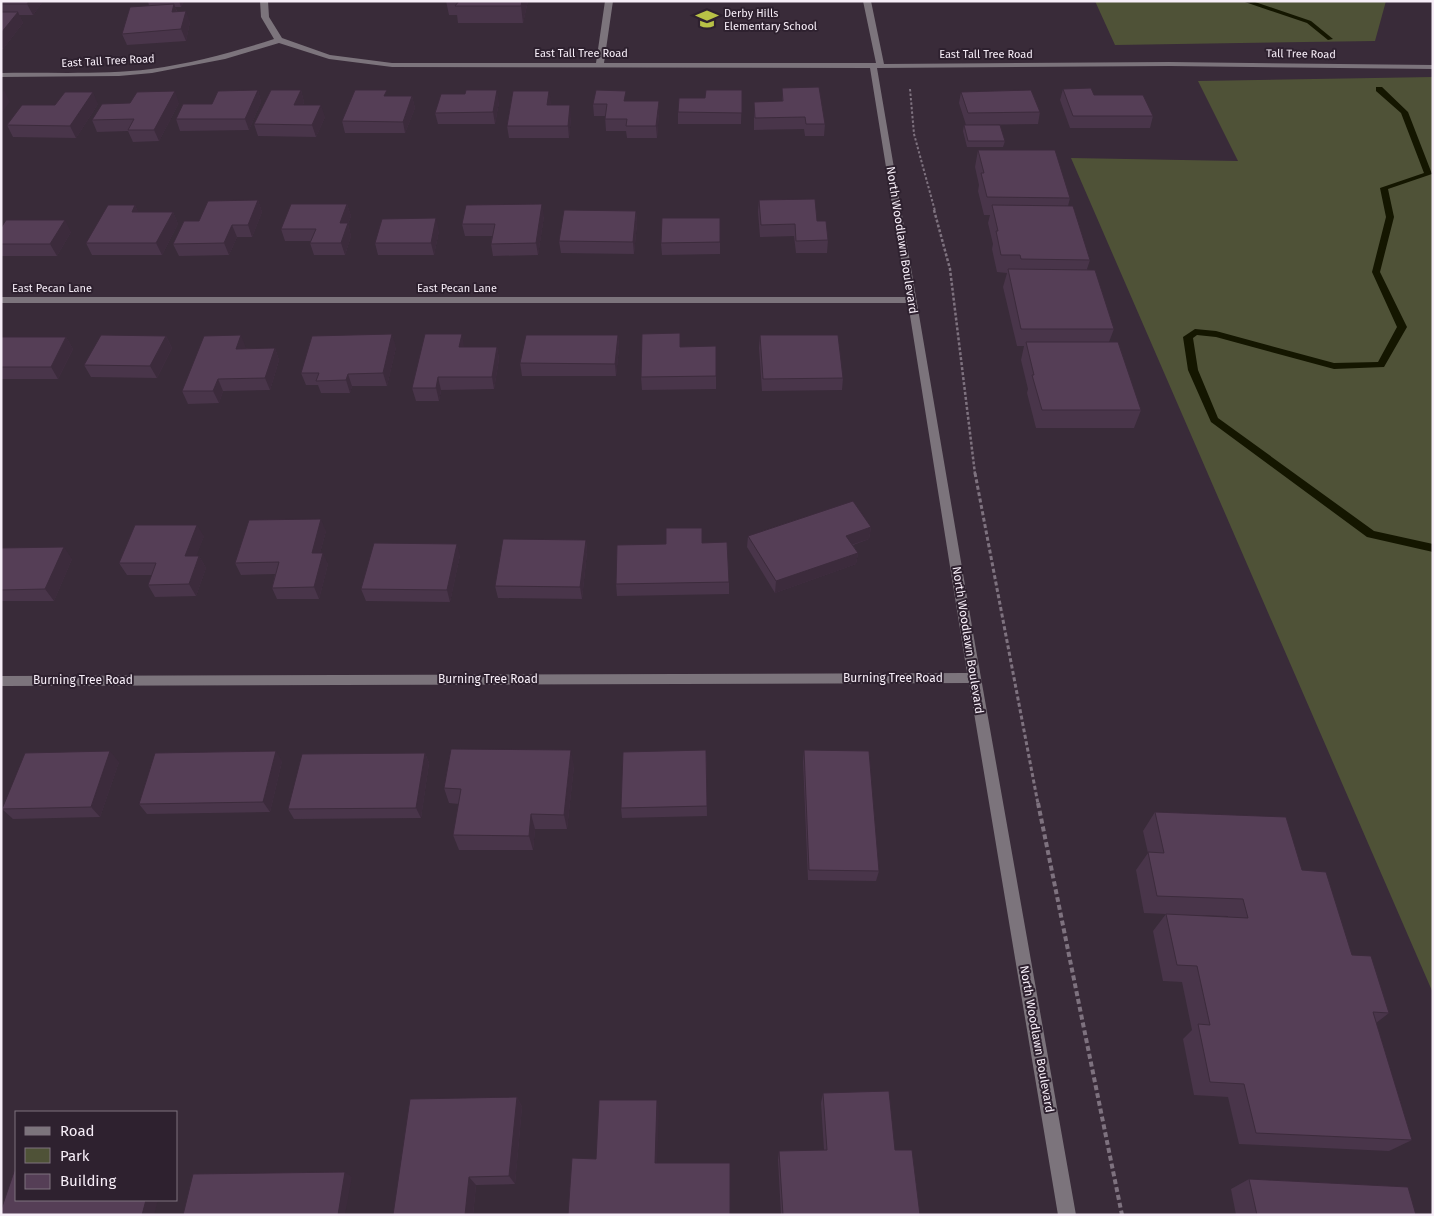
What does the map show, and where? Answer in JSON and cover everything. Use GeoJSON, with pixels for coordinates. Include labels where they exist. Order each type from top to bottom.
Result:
{"type":"FeatureCollection","features":[{"type":"Feature","properties":{"kind":"street"},"geometry":{"type":"LineString","coordinates":[[264,1],[267,22],[279,40]]}},
{"type":"Feature","properties":{"kind":"street"},"geometry":{"type":"LineString","coordinates":[[600,65],[609,1]]}},
{"type":"Feature","properties":{"kind":"street","name":"North Woodlawn Boulevard"},"geometry":{"type":"LineString","coordinates":[[868,1],[912,300],[974,678],[1067,1215]]}},
{"type":"Feature","properties":{"kind":"street","name":"East Tall Tree Road"},"geometry":{"type":"LineString","coordinates":[[1,75],[120,74],[152,71],[225,56],[279,40],[329,56],[392,65],[1169,64]]}},
{"type":"Feature","properties":{"kind":"street","name":"Tall Tree Road"},"geometry":{"type":"LineString","coordinates":[[1169,64],[1433,67]]}},
{"type":"Feature","properties":{"kind":"street","name":"East Pecan Lane"},"geometry":{"type":"LineString","coordinates":[[1,300],[912,300]]}},
{"type":"Feature","properties":{"kind":"street","name":"Burning Tree Road"},"geometry":{"type":"LineString","coordinates":[[1,680],[974,678]]}},
{"type":"Feature","properties":{"kind":"path"},"geometry":{"type":"LineString","coordinates":[[910,86],[914,134],[950,269],[976,483],[1048,857],[1122,1215]]}},
{"type":"Feature","properties":{"kind":"green space"},"geometry":{"type":"Polygon","coordinates":[[[1095,1],[1386,1],[1375,41],[1115,45],[1095,1]]]}},
{"type":"Feature","properties":{"kind":"green space"},"geometry":{"type":"Polygon","coordinates":[[[1433,77],[1433,993],[1071,158],[1238,161],[1198,81],[1433,77]]]}},
{"type":"Feature","properties":{"kind":"building"},"geometry":{"type":"Polygon","coordinates":[[[1,1],[29,1],[27,4],[1,4],[1,1]]]}},
{"type":"Feature","properties":{"kind":"building"},"geometry":{"type":"Polygon","coordinates":[[[459,1],[522,1],[521,6],[455,6],[459,1]]]}},
{"type":"Feature","properties":{"kind":"building"},"geometry":{"type":"Polygon","coordinates":[[[174,4],[172,12],[186,11],[181,29],[122,34],[130,7],[174,4]]]}},
{"type":"Feature","properties":{"kind":"building"},"geometry":{"type":"Polygon","coordinates":[[[1,12],[18,12],[1,33],[1,12]]]}},
{"type":"Feature","properties":{"kind":"building"},"geometry":{"type":"Polygon","coordinates":[[[819,87],[825,124],[806,124],[805,117],[755,118],[754,102],[783,101],[782,88],[819,87]]]}},
{"type":"Feature","properties":{"kind":"building"},"geometry":{"type":"Polygon","coordinates":[[[1091,88],[1094,95],[1143,95],[1153,116],[1073,116],[1063,89],[1091,88]]]}},
{"type":"Feature","properties":{"kind":"building"},"geometry":{"type":"Polygon","coordinates":[[[258,90],[245,119],[176,119],[183,104],[212,104],[218,91],[258,90]]]}},
{"type":"Feature","properties":{"kind":"building"},"geometry":{"type":"Polygon","coordinates":[[[271,90],[301,90],[294,105],[321,105],[312,125],[254,124],[271,90]]]}},
{"type":"Feature","properties":{"kind":"building"},"geometry":{"type":"Polygon","coordinates":[[[355,90],[387,90],[384,96],[412,96],[403,122],[342,121],[355,90]]]}},
{"type":"Feature","properties":{"kind":"building"},"geometry":{"type":"Polygon","coordinates":[[[466,90],[497,90],[493,112],[435,113],[441,94],[465,94],[466,90]]]}},
{"type":"Feature","properties":{"kind":"building"},"geometry":{"type":"Polygon","coordinates":[[[596,90],[626,91],[624,101],[659,101],[656,126],[626,126],[627,119],[605,119],[607,104],[593,104],[596,90]]]}},
{"type":"Feature","properties":{"kind":"building"},"geometry":{"type":"Polygon","coordinates":[[[706,90],[742,90],[742,113],[678,112],[679,98],[705,98],[706,90]]]}},
{"type":"Feature","properties":{"kind":"building"},"geometry":{"type":"Polygon","coordinates":[[[1031,90],[1040,112],[968,113],[961,92],[1031,90]]]}},
{"type":"Feature","properties":{"kind":"building"},"geometry":{"type":"Polygon","coordinates":[[[175,91],[154,130],[128,130],[134,119],[92,120],[102,104],[130,103],[137,92],[175,91]]]}},
{"type":"Feature","properties":{"kind":"building"},"geometry":{"type":"Polygon","coordinates":[[[513,91],[549,91],[547,105],[570,105],[568,126],[507,126],[513,91]]]}},
{"type":"Feature","properties":{"kind":"building"},"geometry":{"type":"Polygon","coordinates":[[[65,92],[93,92],[70,126],[7,125],[22,105],[55,105],[65,92]]]}},
{"type":"Feature","properties":{"kind":"building"},"geometry":{"type":"Polygon","coordinates":[[[964,125],[1000,125],[1005,141],[968,141],[964,125]]]}},
{"type":"Feature","properties":{"kind":"building"},"geometry":{"type":"Polygon","coordinates":[[[978,150],[1055,150],[1070,198],[987,197],[981,173],[984,173],[978,150]]]}},
{"type":"Feature","properties":{"kind":"building"},"geometry":{"type":"Polygon","coordinates":[[[815,199],[817,221],[826,221],[828,240],[796,241],[795,224],[761,225],[759,200],[815,199]]]}},
{"type":"Feature","properties":{"kind":"building"},"geometry":{"type":"Polygon","coordinates":[[[258,200],[248,225],[232,225],[224,243],[173,244],[184,221],[199,221],[208,201],[258,200]]]}},
{"type":"Feature","properties":{"kind":"building"},"geometry":{"type":"Polygon","coordinates":[[[291,204],[347,204],[340,223],[348,223],[341,243],[310,243],[316,229],[281,229],[291,204]]]}},
{"type":"Feature","properties":{"kind":"building"},"geometry":{"type":"Polygon","coordinates":[[[542,204],[536,243],[491,244],[495,224],[462,224],[466,205],[542,204]]]}},
{"type":"Feature","properties":{"kind":"building"},"geometry":{"type":"Polygon","coordinates":[[[108,205],[135,205],[132,212],[173,212],[156,243],[86,243],[108,205]]]}},
{"type":"Feature","properties":{"kind":"building"},"geometry":{"type":"Polygon","coordinates":[[[992,205],[1073,206],[1090,260],[1021,259],[1020,255],[1001,255],[992,205]]]}},
{"type":"Feature","properties":{"kind":"building"},"geometry":{"type":"Polygon","coordinates":[[[564,210],[636,211],[633,242],[559,241],[564,210]]]}},
{"type":"Feature","properties":{"kind":"building"},"geometry":{"type":"Polygon","coordinates":[[[436,218],[431,243],[375,243],[382,219],[436,218]]]}},
{"type":"Feature","properties":{"kind":"building"},"geometry":{"type":"Polygon","coordinates":[[[662,218],[720,218],[720,242],[661,243],[662,218]]]}},
{"type":"Feature","properties":{"kind":"building"},"geometry":{"type":"Polygon","coordinates":[[[6,220],[65,220],[50,244],[1,244],[1,228],[6,220]]]}},
{"type":"Feature","properties":{"kind":"building"},"geometry":{"type":"Polygon","coordinates":[[[1008,269],[1095,270],[1114,329],[1021,329],[1008,269]]]}},
{"type":"Feature","properties":{"kind":"building"},"geometry":{"type":"Polygon","coordinates":[[[680,333],[680,347],[716,346],[716,376],[641,377],[642,334],[680,333]]]}},
{"type":"Feature","properties":{"kind":"building"},"geometry":{"type":"Polygon","coordinates":[[[392,334],[383,373],[348,374],[346,380],[316,381],[319,373],[301,373],[312,336],[392,334]]]}},
{"type":"Feature","properties":{"kind":"building"},"geometry":{"type":"Polygon","coordinates":[[[425,334],[462,334],[459,347],[497,347],[492,377],[438,377],[436,388],[412,388],[425,334]]]}},
{"type":"Feature","properties":{"kind":"building"},"geometry":{"type":"Polygon","coordinates":[[[101,335],[166,336],[150,366],[84,365],[101,335]]]}},
{"type":"Feature","properties":{"kind":"building"},"geometry":{"type":"Polygon","coordinates":[[[241,335],[236,349],[275,348],[265,378],[218,379],[213,391],[182,391],[204,336],[241,335]]]}},
{"type":"Feature","properties":{"kind":"building"},"geometry":{"type":"Polygon","coordinates":[[[526,335],[618,335],[615,364],[520,363],[526,335]]]}},
{"type":"Feature","properties":{"kind":"building"},"geometry":{"type":"Polygon","coordinates":[[[760,335],[838,335],[843,378],[763,379],[760,335]]]}},
{"type":"Feature","properties":{"kind":"building"},"geometry":{"type":"Polygon","coordinates":[[[1,337],[66,337],[51,367],[1,367],[1,337]]]}},
{"type":"Feature","properties":{"kind":"building"},"geometry":{"type":"Polygon","coordinates":[[[1026,342],[1118,342],[1141,410],[1042,410],[1032,375],[1034,375],[1026,342]]]}},
{"type":"Feature","properties":{"kind":"building"},"geometry":{"type":"Polygon","coordinates":[[[853,501],[871,527],[846,536],[858,553],[776,581],[748,536],[853,501]]]}},
{"type":"Feature","properties":{"kind":"building"},"geometry":{"type":"Polygon","coordinates":[[[321,519],[312,553],[323,553],[314,587],[272,588],[279,562],[235,563],[249,520],[321,519]]]}},
{"type":"Feature","properties":{"kind":"building"},"geometry":{"type":"Polygon","coordinates":[[[135,525],[197,525],[185,556],[199,556],[189,584],[148,585],[156,563],[119,563],[135,525]]]}},
{"type":"Feature","properties":{"kind":"building"},"geometry":{"type":"Polygon","coordinates":[[[666,528],[702,528],[702,543],[727,542],[729,582],[616,584],[617,545],[666,544],[666,528]]]}},
{"type":"Feature","properties":{"kind":"building"},"geometry":{"type":"Polygon","coordinates":[[[503,539],[586,540],[580,587],[495,586],[503,539]]]}},
{"type":"Feature","properties":{"kind":"building"},"geometry":{"type":"Polygon","coordinates":[[[374,543],[457,544],[447,590],[361,589],[374,543]]]}},
{"type":"Feature","properties":{"kind":"building"},"geometry":{"type":"Polygon","coordinates":[[[64,547],[45,589],[1,590],[1,548],[64,547]]]}},
{"type":"Feature","properties":{"kind":"building"},"geometry":{"type":"Polygon","coordinates":[[[451,749],[571,750],[564,815],[531,814],[529,836],[453,835],[461,789],[444,788],[451,749]]]}},
{"type":"Feature","properties":{"kind":"building"},"geometry":{"type":"Polygon","coordinates":[[[706,750],[707,806],[621,808],[623,752],[706,750]]]}},
{"type":"Feature","properties":{"kind":"building"},"geometry":{"type":"Polygon","coordinates":[[[804,750],[869,751],[879,871],[809,870],[804,750]]]}},
{"type":"Feature","properties":{"kind":"building"},"geometry":{"type":"Polygon","coordinates":[[[110,751],[91,807],[2,809],[25,753],[110,751]]]}},
{"type":"Feature","properties":{"kind":"building"},"geometry":{"type":"Polygon","coordinates":[[[276,751],[263,802],[139,804],[155,753],[276,751]]]}},
{"type":"Feature","properties":{"kind":"building"},"geometry":{"type":"Polygon","coordinates":[[[425,753],[416,808],[288,809],[302,754],[425,753]]]}},
{"type":"Feature","properties":{"kind":"building"},"geometry":{"type":"Polygon","coordinates":[[[1155,812],[1286,817],[1302,870],[1326,872],[1352,955],[1371,956],[1389,1013],[1373,1012],[1412,1140],[1256,1133],[1244,1084],[1210,1082],[1198,1024],[1210,1025],[1197,966],[1177,965],[1166,914],[1248,918],[1243,899],[1157,896],[1148,852],[1164,853],[1155,812]]]}},
{"type":"Feature","properties":{"kind":"building"},"geometry":{"type":"Polygon","coordinates":[[[889,1091],[895,1150],[912,1150],[920,1215],[783,1215],[779,1151],[827,1150],[823,1093],[889,1091]]]}},
{"type":"Feature","properties":{"kind":"building"},"geometry":{"type":"Polygon","coordinates":[[[517,1097],[509,1176],[469,1177],[465,1215],[393,1215],[410,1099],[517,1097]]]}},
{"type":"Feature","properties":{"kind":"building"},"geometry":{"type":"Polygon","coordinates":[[[599,1100],[657,1100],[655,1163],[730,1163],[730,1215],[568,1215],[572,1158],[596,1159],[599,1100]]]}},
{"type":"Feature","properties":{"kind":"building"},"geometry":{"type":"Polygon","coordinates":[[[15,1169],[15,1201],[146,1201],[142,1215],[1,1215],[15,1169]]]}},
{"type":"Feature","properties":{"kind":"building"},"geometry":{"type":"Polygon","coordinates":[[[345,1172],[338,1215],[183,1215],[193,1174],[345,1172]]]}},
{"type":"Feature","properties":{"kind":"building"},"geometry":{"type":"Polygon","coordinates":[[[1249,1179],[1408,1187],[1416,1215],[1257,1215],[1249,1179]]]}},
{"type":"Feature","properties":{"kind":"waterway"},"geometry":{"type":"LineString","coordinates":[[1245,1],[1309,22],[1330,39]]}},
{"type":"Feature","properties":{"kind":"waterway"},"geometry":{"type":"LineString","coordinates":[[1379,89],[1404,112],[1428,174],[1384,188],[1390,217],[1376,272],[1402,327],[1381,365],[1334,366],[1216,334],[1195,332],[1188,337],[1193,370],[1214,420],[1371,534],[1433,548]]}},
{"type":"Feature","properties":{"kind":"place","name":"Derby Hills Elementary School"},"geometry":{"type":"Point","coordinates":[707,19]}}]}
